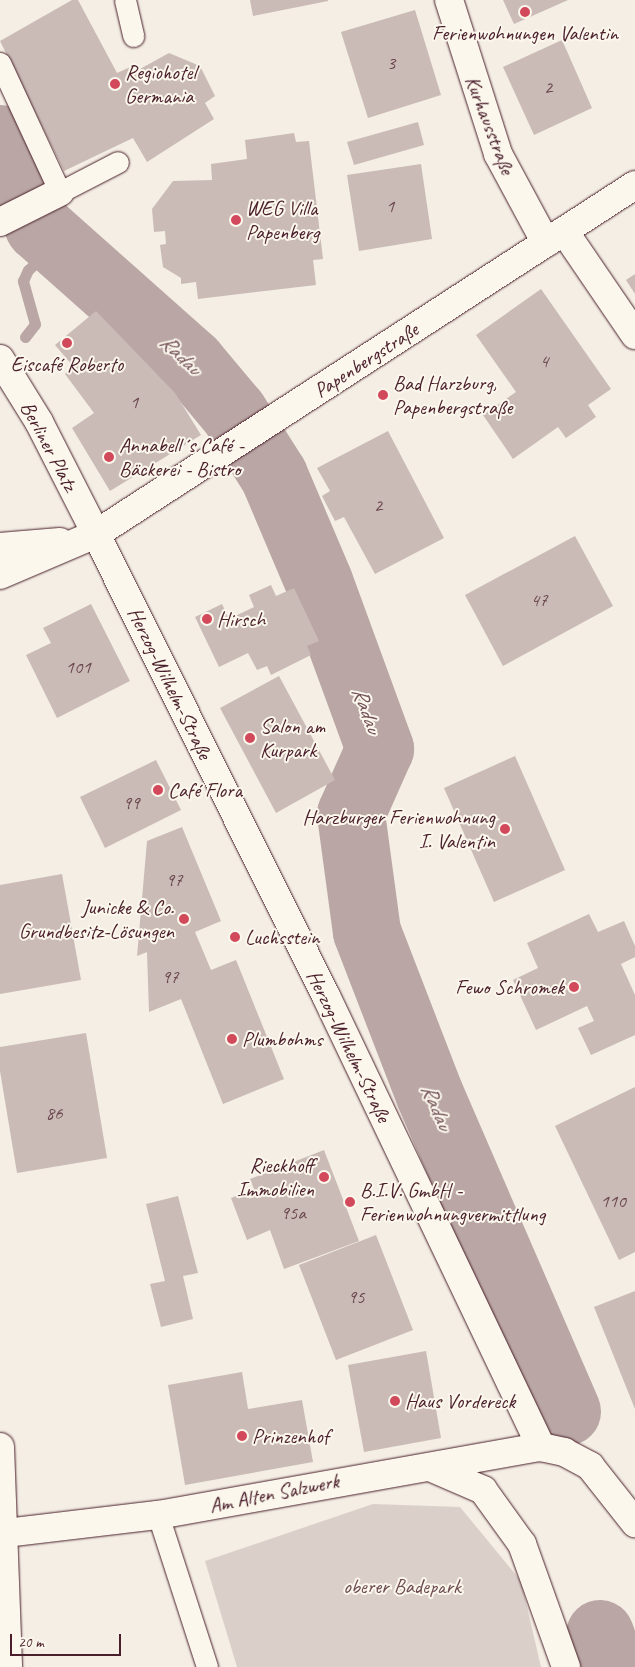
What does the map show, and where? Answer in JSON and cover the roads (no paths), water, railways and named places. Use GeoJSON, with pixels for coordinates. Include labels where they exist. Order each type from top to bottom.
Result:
{"type":"FeatureCollection","features":[{"type":"Feature","properties":{"kind":"street","name":"Kurhausstraße"},"geometry":{"type":"LineString","coordinates":[[449,0],[498,154],[555,237],[635,335]]}},
{"type":"Feature","properties":{"kind":"street","name":"Papenbergstraße"},"geometry":{"type":"LineString","coordinates":[[96,534],[215,459],[635,184]]}},
{"type":"Feature","properties":{"kind":"street"},"geometry":{"type":"LineString","coordinates":[[6,219],[60,192]]}},
{"type":"Feature","properties":{"kind":"street","name":"Berliner Platz"},"geometry":{"type":"LineString","coordinates":[[0,359],[39,422],[96,534]]}},
{"type":"Feature","properties":{"kind":"street"},"geometry":{"type":"LineString","coordinates":[[0,547],[58,542],[96,534]]}},
{"type":"Feature","properties":{"kind":"street"},"geometry":{"type":"LineString","coordinates":[[0,575],[96,534]]}},
{"type":"Feature","properties":{"kind":"street","name":"Herzog-Wilhelm-Straße"},"geometry":{"type":"LineString","coordinates":[[96,534],[327,995],[540,1447]]}},
{"type":"Feature","properties":{"kind":"street"},"geometry":{"type":"LineString","coordinates":[[0,1447],[6,1533],[8,1667]]}},
{"type":"Feature","properties":{"kind":"street"},"geometry":{"type":"LineString","coordinates":[[540,1447],[564,1452],[590,1466],[635,1524]]}},
{"type":"Feature","properties":{"kind":"street","name":"Am Alten Salzwerk"},"geometry":{"type":"LineString","coordinates":[[6,1533],[158,1515],[385,1472],[432,1468],[511,1451],[540,1447]]}},
{"type":"Feature","properties":{"kind":"street"},"geometry":{"type":"LineString","coordinates":[[432,1468],[482,1490],[522,1544],[566,1667]]}},
{"type":"Feature","properties":{"kind":"lane"},"geometry":{"type":"LineString","coordinates":[[125,0],[133,36]]}},
{"type":"Feature","properties":{"kind":"lane"},"geometry":{"type":"LineString","coordinates":[[0,63],[60,192],[118,162]]}},
{"type":"Feature","properties":{"kind":"lane"},"geometry":{"type":"LineString","coordinates":[[158,1515],[207,1667]]}},
{"type":"Feature","properties":{"kind":"waterway","name":"Radau"},"geometry":{"type":"LineString","coordinates":[[0,139],[39,227],[192,363],[234,413],[274,476],[319,582],[380,749],[351,814],[367,932],[430,1095],[567,1412]]}},
{"type":"Feature","properties":{"kind":"waterway"},"geometry":{"type":"LineString","coordinates":[[25,337],[35,324],[23,281],[28,270],[57,244]]}},
{"type":"Feature","properties":{"kind":"waterway","name":"Radau"},"geometry":{"type":"LineString","coordinates":[[600,1634],[612,1667]]}},
{"type":"Feature","properties":{"kind":"place","name":"Ferienwohnungen Valentin"},"geometry":{"type":"Point","coordinates":[525,12]}},
{"type":"Feature","properties":{"kind":"place","name":"Regiohotel Germania"},"geometry":{"type":"Point","coordinates":[115,84]}},
{"type":"Feature","properties":{"kind":"place","name":"WEG Villa Papenberg"},"geometry":{"type":"Point","coordinates":[236,220]}},
{"type":"Feature","properties":{"kind":"place","name":"Eiscafé Roberto"},"geometry":{"type":"Point","coordinates":[67,343]}},
{"type":"Feature","properties":{"kind":"place","name":"Bad Harzburg, Papenbergstraße"},"geometry":{"type":"Point","coordinates":[383,395]}},
{"type":"Feature","properties":{"kind":"place","name":"Annabell´s Café - Bäckerei - Bistro"},"geometry":{"type":"Point","coordinates":[109,457]}},
{"type":"Feature","properties":{"kind":"place","name":"Hirsch"},"geometry":{"type":"Point","coordinates":[207,619]}},
{"type":"Feature","properties":{"kind":"place","name":"Salon am Kurpark"},"geometry":{"type":"Point","coordinates":[250,738]}},
{"type":"Feature","properties":{"kind":"place","name":"Café Flora"},"geometry":{"type":"Point","coordinates":[158,790]}},
{"type":"Feature","properties":{"kind":"place","name":"Harzburger Ferienwohnung I. Valentin"},"geometry":{"type":"Point","coordinates":[505,829]}},
{"type":"Feature","properties":{"kind":"place","name":"Junicke & Co. Grundbesitz-Lösungen"},"geometry":{"type":"Point","coordinates":[184,919]}},
{"type":"Feature","properties":{"kind":"place","name":"Luchsstein"},"geometry":{"type":"Point","coordinates":[235,937]}},
{"type":"Feature","properties":{"kind":"place","name":"Fewo Schromek"},"geometry":{"type":"Point","coordinates":[574,987]}},
{"type":"Feature","properties":{"kind":"place","name":"Plumbohms"},"geometry":{"type":"Point","coordinates":[232,1039]}},
{"type":"Feature","properties":{"kind":"place","name":"Rieckhoff Immobilien"},"geometry":{"type":"Point","coordinates":[324,1177]}},
{"type":"Feature","properties":{"kind":"place","name":"B.I.V. GmbH - Ferienwohnungvermittlung"},"geometry":{"type":"Point","coordinates":[350,1202]}},
{"type":"Feature","properties":{"kind":"place","name":"Haus Vordereck"},"geometry":{"type":"Point","coordinates":[395,1401]}},
{"type":"Feature","properties":{"kind":"place","name":"Prinzenhof"},"geometry":{"type":"Point","coordinates":[242,1436]}},
{"type":"Feature","properties":{"kind":"park label","name":"oberer Badepark"},"geometry":{"type":"Point","coordinates":[402,1586]}}]}
